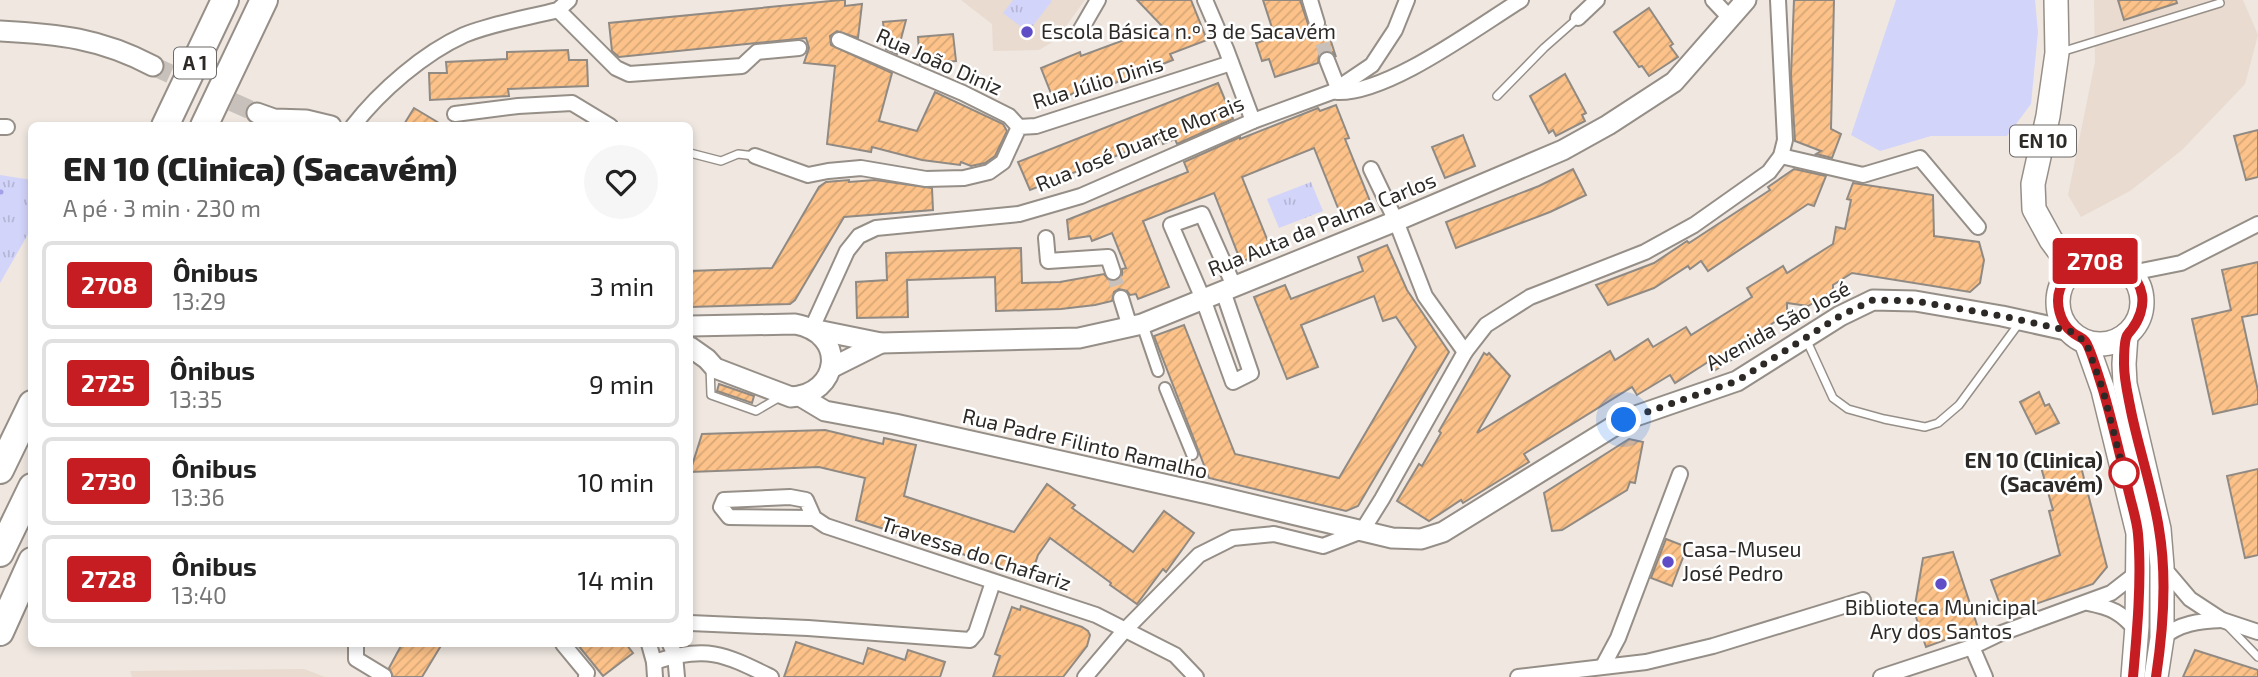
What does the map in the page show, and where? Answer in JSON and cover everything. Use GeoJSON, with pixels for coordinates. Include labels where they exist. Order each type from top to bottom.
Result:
{"type":"FeatureCollection","features":[{"type":"Feature","properties":{"kind":"highway","name":"A 1"},"geometry":{"type":"LineString","coordinates":[[167,122],[225,0]]}},
{"type":"Feature","properties":{"kind":"highway","name":"A 1"},"geometry":{"type":"LineString","coordinates":[[206,122],[264,0]]}},
{"type":"Feature","properties":{"kind":"highway"},"geometry":{"type":"LineString","coordinates":[[0,448],[28,409]]}},
{"type":"Feature","properties":{"kind":"highway"},"geometry":{"type":"LineString","coordinates":[[0,470],[28,411]]}},
{"type":"Feature","properties":{"kind":"highway"},"geometry":{"type":"LineString","coordinates":[[0,553],[28,495]]}},
{"type":"Feature","properties":{"kind":"highway"},"geometry":{"type":"LineString","coordinates":[[0,632],[28,570]]}},
{"type":"Feature","properties":{"kind":"main road","name":"EN 10"},"geometry":{"type":"LineString","coordinates":[[2056,0],[2057,53],[2048,116],[2033,184],[2034,209],[2051,240],[2073,270]]}},
{"type":"Feature","properties":{"kind":"main road"},"geometry":{"type":"LineString","coordinates":[[2078,336],[2098,344],[2110,343],[2126,335],[2138,320],[2142,309],[2138,284],[2131,273],[2118,264],[2103,260],[2087,262],[2073,270],[2065,279],[2058,302],[2061,318],[2078,336],[2103,390],[2138,533],[2137,631],[2133,677]]}},
{"type":"Feature","properties":{"kind":"main road"},"geometry":{"type":"LineString","coordinates":[[2126,335],[2125,384],[2159,529],[2162,638],[2156,677]]}},
{"type":"Feature","properties":{"kind":"street"},"geometry":{"type":"LineString","coordinates":[[1080,31],[1098,0]]}},
{"type":"Feature","properties":{"kind":"street"},"geometry":{"type":"LineString","coordinates":[[1205,0],[1253,121]]}},
{"type":"Feature","properties":{"kind":"street"},"geometry":{"type":"LineString","coordinates":[[1310,0],[1317,23]]}},
{"type":"Feature","properties":{"kind":"street","name":"Rua José Duarte Morais"},"geometry":{"type":"LineString","coordinates":[[814,329],[847,251],[859,236],[876,228],[1019,214],[1081,196],[1253,121],[1335,90],[1372,65],[1395,30],[1407,0]]}},
{"type":"Feature","properties":{"kind":"street"},"geometry":{"type":"LineString","coordinates":[[1327,60],[1335,90],[1342,93],[1373,85],[1420,64],[1521,0]]}},
{"type":"Feature","properties":{"kind":"street"},"geometry":{"type":"LineString","coordinates":[[1578,18],[1597,0]]}},
{"type":"Feature","properties":{"kind":"street"},"geometry":{"type":"LineString","coordinates":[[1713,0],[1730,18]]}},
{"type":"Feature","properties":{"kind":"street","name":"Rua Auta da Palma Carlos"},"geometry":{"type":"LineString","coordinates":[[693,326],[795,324],[881,343],[1079,338],[1136,325],[1563,150],[1608,125],[1674,82],[1746,0]]}},
{"type":"Feature","properties":{"kind":"street"},"geometry":{"type":"LineString","coordinates":[[1085,677],[1124,631],[1199,555],[1233,538],[1274,534],[1323,546],[1362,531],[1465,352],[1486,325],[1530,297],[1645,252],[1694,225],[1769,172],[1781,156],[1785,140],[1778,0]]}},
{"type":"Feature","properties":{"kind":"street"},"geometry":{"type":"LineString","coordinates":[[355,122],[369,105],[426,57],[465,35],[563,5],[616,68],[629,74],[742,66],[757,52],[799,48]]}},
{"type":"Feature","properties":{"kind":"street"},"geometry":{"type":"LineString","coordinates":[[0,31],[51,33],[95,42],[124,51],[152,66]]}},
{"type":"Feature","properties":{"kind":"street","name":"Rua João Diniz"},"geometry":{"type":"LineString","coordinates":[[839,40],[963,93],[1009,116],[1019,127]]}},
{"type":"Feature","properties":{"kind":"street","name":"Rua Júlio Dinis"},"geometry":{"type":"LineString","coordinates":[[755,156],[808,175],[861,168],[926,179],[964,178],[989,172],[1003,162],[1019,127],[1036,126],[1231,63]]}},
{"type":"Feature","properties":{"kind":"street"},"geometry":{"type":"LineString","coordinates":[[455,114],[572,103],[603,122]]}},
{"type":"Feature","properties":{"kind":"street"},"geometry":{"type":"LineString","coordinates":[[270,120],[314,122]]}},
{"type":"Feature","properties":{"kind":"street"},"geometry":{"type":"LineString","coordinates":[[1781,156],[1863,175],[1920,158],[1978,227]]}},
{"type":"Feature","properties":{"kind":"street"},"geometry":{"type":"LineString","coordinates":[[1371,169],[1425,296],[1465,352]]}},
{"type":"Feature","properties":{"kind":"street"},"geometry":{"type":"LineString","coordinates":[[1202,214],[1229,289],[1251,373],[1233,382],[1203,299],[1171,225],[1202,214]]}},
{"type":"Feature","properties":{"kind":"street"},"geometry":{"type":"LineString","coordinates":[[2131,273],[2188,261],[2258,224]]}},
{"type":"Feature","properties":{"kind":"street"},"geometry":{"type":"LineString","coordinates":[[1046,238],[1048,261],[1108,257],[1113,272]]}},
{"type":"Feature","properties":{"kind":"street"},"geometry":{"type":"LineString","coordinates":[[1121,298],[1158,371]]}},
{"type":"Feature","properties":{"kind":"street","name":"Avenida São José"},"geometry":{"type":"LineString","coordinates":[[1362,531],[1392,538],[1422,539],[1443,532],[1624,420],[1737,381],[1840,316],[1873,300],[1915,301],[2011,318],[2078,336]]}},
{"type":"Feature","properties":{"kind":"street"},"geometry":{"type":"LineString","coordinates":[[708,361],[705,352],[707,338],[711,332],[722,326]]}},
{"type":"Feature","properties":{"kind":"street"},"geometry":{"type":"LineString","coordinates":[[792,396],[812,391],[823,383],[831,368],[831,351],[824,338],[814,329]]}},
{"type":"Feature","properties":{"kind":"street","name":"Rua Auta da Palma Carlos"},"geometry":{"type":"LineString","coordinates":[[831,368],[881,343]]}},
{"type":"Feature","properties":{"kind":"street","name":"Rua Padre Filinto Ramalho"},"geometry":{"type":"LineString","coordinates":[[693,349],[715,368],[825,411],[908,427],[1362,531]]}},
{"type":"Feature","properties":{"kind":"street"},"geometry":{"type":"LineString","coordinates":[[1165,388],[1192,454]]}},
{"type":"Feature","properties":{"kind":"street"},"geometry":{"type":"LineString","coordinates":[[1603,667],[1618,638],[1680,474]]}},
{"type":"Feature","properties":{"kind":"street","name":"Travessa do Chafariz"},"geometry":{"type":"LineString","coordinates":[[814,518],[806,500],[790,498],[724,500],[721,507],[729,517],[814,518],[827,526],[1096,615],[1175,655],[1195,677]]}},
{"type":"Feature","properties":{"kind":"street"},"geometry":{"type":"LineString","coordinates":[[2162,566],[2190,600],[2222,620],[2258,632]]}},
{"type":"Feature","properties":{"kind":"street"},"geometry":{"type":"LineString","coordinates":[[1881,677],[2087,603],[2110,593],[2138,572]]}},
{"type":"Feature","properties":{"kind":"street"},"geometry":{"type":"LineString","coordinates":[[693,623],[808,628],[970,640],[976,633],[993,582]]}},
{"type":"Feature","properties":{"kind":"street"},"geometry":{"type":"LineString","coordinates":[[1518,677],[1646,662],[1713,646],[1863,600]]}},
{"type":"Feature","properties":{"kind":"street"},"geometry":{"type":"LineString","coordinates":[[2087,603],[2110,607],[2137,631]]}},
{"type":"Feature","properties":{"kind":"street"},"geometry":{"type":"LineString","coordinates":[[2162,638],[2187,624],[2222,620]]}},
{"type":"Feature","properties":{"kind":"street"},"geometry":{"type":"LineString","coordinates":[[1972,646],[1984,677]]}},
{"type":"Feature","properties":{"kind":"street"},"geometry":{"type":"LineString","coordinates":[[356,647],[356,659],[384,676]]}},
{"type":"Feature","properties":{"kind":"street"},"geometry":{"type":"LineString","coordinates":[[565,647],[587,673],[586,677]]}},
{"type":"Feature","properties":{"kind":"street"},"geometry":{"type":"LineString","coordinates":[[650,647],[654,677]]}},
{"type":"Feature","properties":{"kind":"street"},"geometry":{"type":"LineString","coordinates":[[654,662],[673,650],[721,654],[771,677]]}},
{"type":"Feature","properties":{"kind":"street"},"geometry":{"type":"LineString","coordinates":[[673,650],[677,677]]}},
{"type":"Feature","properties":{"kind":"street"},"geometry":{"type":"LineString","coordinates":[[1641,677],[1646,662]]}},
{"type":"Feature","properties":{"kind":"lane"},"geometry":{"type":"LineString","coordinates":[[2057,53],[2220,3]]}},
{"type":"Feature","properties":{"kind":"lane"},"geometry":{"type":"LineString","coordinates":[[1497,96],[1578,18]]}},
{"type":"Feature","properties":{"kind":"lane"},"geometry":{"type":"LineString","coordinates":[[693,154],[721,161],[738,155],[755,156]]}},
{"type":"Feature","properties":{"kind":"lane"},"geometry":{"type":"LineString","coordinates":[[1805,338],[1833,398],[1848,409],[1925,427],[1938,423],[1959,405],[2011,318]]}},
{"type":"Feature","properties":{"kind":"lane"},"geometry":{"type":"LineString","coordinates":[[708,361],[712,396],[756,411],[792,396]]}},
{"type":"Feature","properties":{"kind":"lane"},"geometry":{"type":"LineString","coordinates":[[2222,620],[2258,657]]}},
{"type":"Feature","properties":{"kind":"shaded area","name":"Escola Básica n.º 3 de Sacavém"},"geometry":{"type":"Polygon","coordinates":[[[961,0],[1085,0],[1056,40],[1039,50],[993,51],[992,24],[961,0]]]}},
{"type":"Feature","properties":{"kind":"shaded area"},"geometry":{"type":"Polygon","coordinates":[[[2094,0],[2243,0],[2258,35],[2245,84],[2182,150],[2130,191],[2081,217],[2068,195],[2095,62],[2094,0]]]}},
{"type":"Feature","properties":{"kind":"shaded area"},"geometry":{"type":"Polygon","coordinates":[[[304,669],[325,677],[132,677],[130,671],[304,669]]]}},
{"type":"Feature","properties":{"kind":"green space"},"geometry":{"type":"Polygon","coordinates":[[[1013,0],[1052,1],[1028,32],[1003,13],[1013,0]]]}},
{"type":"Feature","properties":{"kind":"green space"},"geometry":{"type":"Polygon","coordinates":[[[1896,0],[2035,0],[2038,32],[2031,104],[2007,136],[1931,136],[1880,151],[1851,135],[1896,0]]]}},
{"type":"Feature","properties":{"kind":"green space"},"geometry":{"type":"Polygon","coordinates":[[[0,175],[28,179],[28,234],[0,283],[0,175]]]}},
{"type":"Feature","properties":{"kind":"green space"},"geometry":{"type":"Polygon","coordinates":[[[1311,182],[1323,211],[1279,228],[1267,199],[1311,182]]]}},
{"type":"Feature","properties":{"kind":"building"},"geometry":{"type":"Polygon","coordinates":[[[845,0],[845,6],[862,4],[858,38],[837,31],[830,36],[831,45],[892,73],[879,121],[917,131],[935,92],[1003,124],[1007,131],[995,156],[985,163],[971,166],[961,162],[960,165],[922,160],[872,147],[871,152],[827,144],[835,66],[804,63],[809,48],[806,38],[619,57],[612,51],[609,23],[845,0]]]}},
{"type":"Feature","properties":{"kind":"building"},"geometry":{"type":"Polygon","coordinates":[[[1137,0],[1191,0],[1207,40],[1170,54],[1173,60],[1095,91],[1093,86],[1054,101],[1041,68],[1080,52],[1081,56],[1162,26],[1137,0]]]}},
{"type":"Feature","properties":{"kind":"building"},"geometry":{"type":"Polygon","coordinates":[[[1263,0],[1300,0],[1310,30],[1319,32],[1326,26],[1336,57],[1332,52],[1324,51],[1319,55],[1318,63],[1275,77],[1269,59],[1262,61],[1256,43],[1275,37],[1263,0]]]}},
{"type":"Feature","properties":{"kind":"building"},"geometry":{"type":"Polygon","coordinates":[[[1794,0],[1834,0],[1831,129],[1841,134],[1832,158],[1816,154],[1821,151],[1795,141],[1791,75],[1794,0]]]}},
{"type":"Feature","properties":{"kind":"building"},"geometry":{"type":"Polygon","coordinates":[[[2118,0],[2176,0],[2177,3],[2124,20],[2118,0]]]}},
{"type":"Feature","properties":{"kind":"building"},"geometry":{"type":"Polygon","coordinates":[[[1649,8],[1673,44],[1670,46],[1678,57],[1649,76],[1642,66],[1639,67],[1614,32],[1649,8]]]}},
{"type":"Feature","properties":{"kind":"building"},"geometry":{"type":"Polygon","coordinates":[[[906,20],[897,54],[886,49],[883,22],[906,20]]]}},
{"type":"Feature","properties":{"kind":"building"},"geometry":{"type":"Polygon","coordinates":[[[953,34],[956,61],[920,64],[918,37],[953,34]]]}},
{"type":"Feature","properties":{"kind":"building"},"geometry":{"type":"Polygon","coordinates":[[[568,50],[569,60],[587,60],[588,86],[508,89],[509,96],[430,100],[429,73],[447,73],[446,62],[507,59],[507,52],[568,50]]]}},
{"type":"Feature","properties":{"kind":"building"},"geometry":{"type":"Polygon","coordinates":[[[1565,74],[1586,113],[1582,115],[1585,121],[1556,136],[1553,130],[1549,133],[1530,96],[1565,74]]]}},
{"type":"Feature","properties":{"kind":"building"},"geometry":{"type":"Polygon","coordinates":[[[1218,83],[1233,119],[1177,144],[1175,139],[1163,144],[1161,138],[1030,190],[1018,162],[1218,83]]]}},
{"type":"Feature","properties":{"kind":"building"},"geometry":{"type":"Polygon","coordinates":[[[1336,105],[1349,138],[1345,139],[1372,206],[1342,218],[1314,148],[1242,177],[1271,249],[1241,262],[1214,193],[1143,221],[1169,287],[1138,299],[1136,294],[1130,295],[1119,289],[1114,292],[1112,301],[1095,305],[996,311],[995,277],[907,280],[908,317],[857,318],[856,282],[887,280],[886,253],[1021,248],[1022,283],[1060,282],[1104,274],[1110,281],[1117,281],[1122,275],[1122,269],[1126,268],[1112,233],[1092,241],[1090,236],[1069,239],[1067,220],[1188,172],[1184,162],[1240,137],[1318,108],[1320,111],[1336,105]]]}},
{"type":"Feature","properties":{"kind":"building"},"geometry":{"type":"Polygon","coordinates":[[[414,108],[437,122],[405,122],[414,108]]]}},
{"type":"Feature","properties":{"kind":"building"},"geometry":{"type":"Polygon","coordinates":[[[2258,130],[2258,177],[2246,180],[2234,136],[2258,130]]]}},
{"type":"Feature","properties":{"kind":"building"},"geometry":{"type":"Polygon","coordinates":[[[1463,135],[1475,166],[1445,178],[1432,147],[1463,135]]]}},
{"type":"Feature","properties":{"kind":"building"},"geometry":{"type":"Polygon","coordinates":[[[1573,169],[1586,195],[1550,212],[1456,248],[1446,222],[1539,186],[1573,169]]]}},
{"type":"Feature","properties":{"kind":"building"},"geometry":{"type":"Polygon","coordinates":[[[1794,169],[1826,176],[1814,206],[1808,204],[1708,271],[1701,261],[1690,269],[1688,266],[1654,288],[1608,305],[1596,285],[1654,263],[1687,241],[1689,243],[1770,190],[1768,187],[1794,169]]]}},
{"type":"Feature","properties":{"kind":"building"},"geometry":{"type":"Polygon","coordinates":[[[875,180],[932,188],[933,210],[844,217],[795,300],[790,304],[693,307],[693,271],[772,268],[819,187],[826,182],[875,180]]]}},
{"type":"Feature","properties":{"kind":"building"},"geometry":{"type":"Polygon","coordinates":[[[1853,183],[1933,195],[1934,236],[1979,242],[1984,260],[1980,283],[1970,292],[1852,273],[1833,285],[1833,291],[1808,306],[1787,303],[1787,314],[1770,325],[1774,333],[1714,371],[1708,362],[1675,383],[1670,375],[1637,395],[1632,387],[1524,454],[1529,462],[1429,521],[1397,501],[1419,464],[1422,466],[1484,353],[1489,353],[1510,376],[1477,433],[1610,351],[1615,360],[1648,339],[1653,347],[1686,327],[1691,335],[1752,297],[1747,288],[1783,266],[1787,273],[1833,244],[1836,227],[1845,229],[1851,200],[1847,199],[1853,183]]]}},
{"type":"Feature","properties":{"kind":"building"},"geometry":{"type":"Polygon","coordinates":[[[1387,245],[1407,290],[1449,352],[1358,506],[1346,511],[1209,478],[1154,336],[1184,325],[1235,454],[1339,478],[1416,347],[1396,317],[1383,321],[1374,296],[1301,325],[1318,367],[1287,379],[1254,297],[1285,285],[1291,299],[1363,271],[1358,257],[1387,245]]]}},
{"type":"Feature","properties":{"kind":"building"},"geometry":{"type":"Polygon","coordinates":[[[2258,262],[2258,314],[2242,317],[2258,391],[2258,404],[2213,414],[2192,319],[2231,310],[2222,270],[2258,262]]]}},
{"type":"Feature","properties":{"kind":"building"},"geometry":{"type":"Polygon","coordinates":[[[719,384],[754,396],[752,403],[717,391],[719,384]]]}},
{"type":"Feature","properties":{"kind":"building"},"geometry":{"type":"Polygon","coordinates":[[[2039,392],[2045,406],[2049,404],[2059,423],[2036,434],[2020,402],[2039,392]]]}},
{"type":"Feature","properties":{"kind":"building"},"geometry":{"type":"Polygon","coordinates":[[[825,430],[883,444],[884,438],[916,445],[904,496],[1014,532],[1047,484],[1075,505],[1072,508],[1133,552],[1164,511],[1194,533],[1166,572],[1163,569],[1137,604],[1050,538],[1038,555],[1031,576],[856,520],[865,478],[819,467],[693,472],[693,462],[702,434],[825,430]]]}},
{"type":"Feature","properties":{"kind":"building"},"geometry":{"type":"Polygon","coordinates":[[[1629,439],[1643,442],[1635,483],[1630,482],[1627,490],[1562,530],[1552,531],[1544,493],[1629,439]]]}},
{"type":"Feature","properties":{"kind":"building"},"geometry":{"type":"Polygon","coordinates":[[[2080,463],[2107,567],[2093,584],[2004,615],[1991,580],[2060,555],[2049,511],[2053,510],[2041,467],[2080,463]]]}},
{"type":"Feature","properties":{"kind":"building"},"geometry":{"type":"Polygon","coordinates":[[[2258,469],[2258,555],[2245,558],[2227,476],[2258,469]]]}},
{"type":"Feature","properties":{"kind":"building","name":"Casa-Museu José Pedro"},"geometry":{"type":"Polygon","coordinates":[[[1666,539],[1687,547],[1672,586],[1651,578],[1666,539]]]}},
{"type":"Feature","properties":{"kind":"building","name":"Biblioteca Municipal Ary dos Santos"},"geometry":{"type":"Polygon","coordinates":[[[1953,552],[1978,628],[1926,647],[1914,611],[1923,558],[1953,552]]]}},
{"type":"Feature","properties":{"kind":"building"},"geometry":{"type":"Polygon","coordinates":[[[1021,606],[1088,631],[1090,635],[1087,646],[1063,677],[993,677],[1000,656],[995,654],[1012,607],[1020,610],[1021,606]]]}},
{"type":"Feature","properties":{"kind":"building"},"geometry":{"type":"Polygon","coordinates":[[[796,642],[863,664],[868,648],[905,660],[908,650],[945,662],[940,677],[784,677],[796,642]]]}},
{"type":"Feature","properties":{"kind":"building"},"geometry":{"type":"Polygon","coordinates":[[[400,647],[440,647],[422,677],[393,677],[389,668],[400,647]]]}},
{"type":"Feature","properties":{"kind":"building"},"geometry":{"type":"Polygon","coordinates":[[[579,647],[628,647],[633,653],[603,676],[579,647]]]}},
{"type":"Feature","properties":{"kind":"building"},"geometry":{"type":"Polygon","coordinates":[[[2195,650],[2258,670],[2258,677],[2183,677],[2195,650]]]}},
{"type":"Feature","properties":{"kind":"tunnel"},"geometry":{"type":"LineString","coordinates":[[1317,23],[1327,60]]}},
{"type":"Feature","properties":{"kind":"tunnel"},"geometry":{"type":"LineString","coordinates":[[153,66],[257,113]]}},
{"type":"Feature","properties":{"kind":"tunnel"},"geometry":{"type":"LineString","coordinates":[[1113,272],[1121,298]]}},
{"type":"Feature","properties":{"kind":"bus line","name":"2708"},"geometry":{"type":"LineString","coordinates":[[2133,677],[2137,626],[2138,533],[2103,390],[2086,342],[2070,331],[2061,318],[2058,302],[2065,279],[2073,270],[2087,262],[2103,260],[2118,264],[2131,273],[2142,296],[2142,309],[2138,320],[2126,335],[2124,364],[2125,384],[2159,529],[2162,638],[2156,677]]}},
{"type":"Feature","properties":{"kind":"place","name":"Escola Básica n.º 3 de Sacavém"},"geometry":{"type":"Point","coordinates":[1027,32]}},
{"type":"Feature","properties":{"kind":"place","name":"EN 10 (Clinica) (Sacavém)"},"geometry":{"type":"Point","coordinates":[2124,473]}},
{"type":"Feature","properties":{"kind":"place","name":"Casa-Museu José Pedro"},"geometry":{"type":"Point","coordinates":[1668,562]}},
{"type":"Feature","properties":{"kind":"place","name":"Biblioteca Municipal Ary dos Santos"},"geometry":{"type":"Point","coordinates":[1941,584]}},
{"type":"Feature","properties":{"kind":"route"},"geometry":{"type":"LineString","coordinates":[[1624,420],[1737,381],[1840,316],[1873,300],[1915,301],[2070,331],[2086,342],[2103,390],[2124,473]]}}]}
